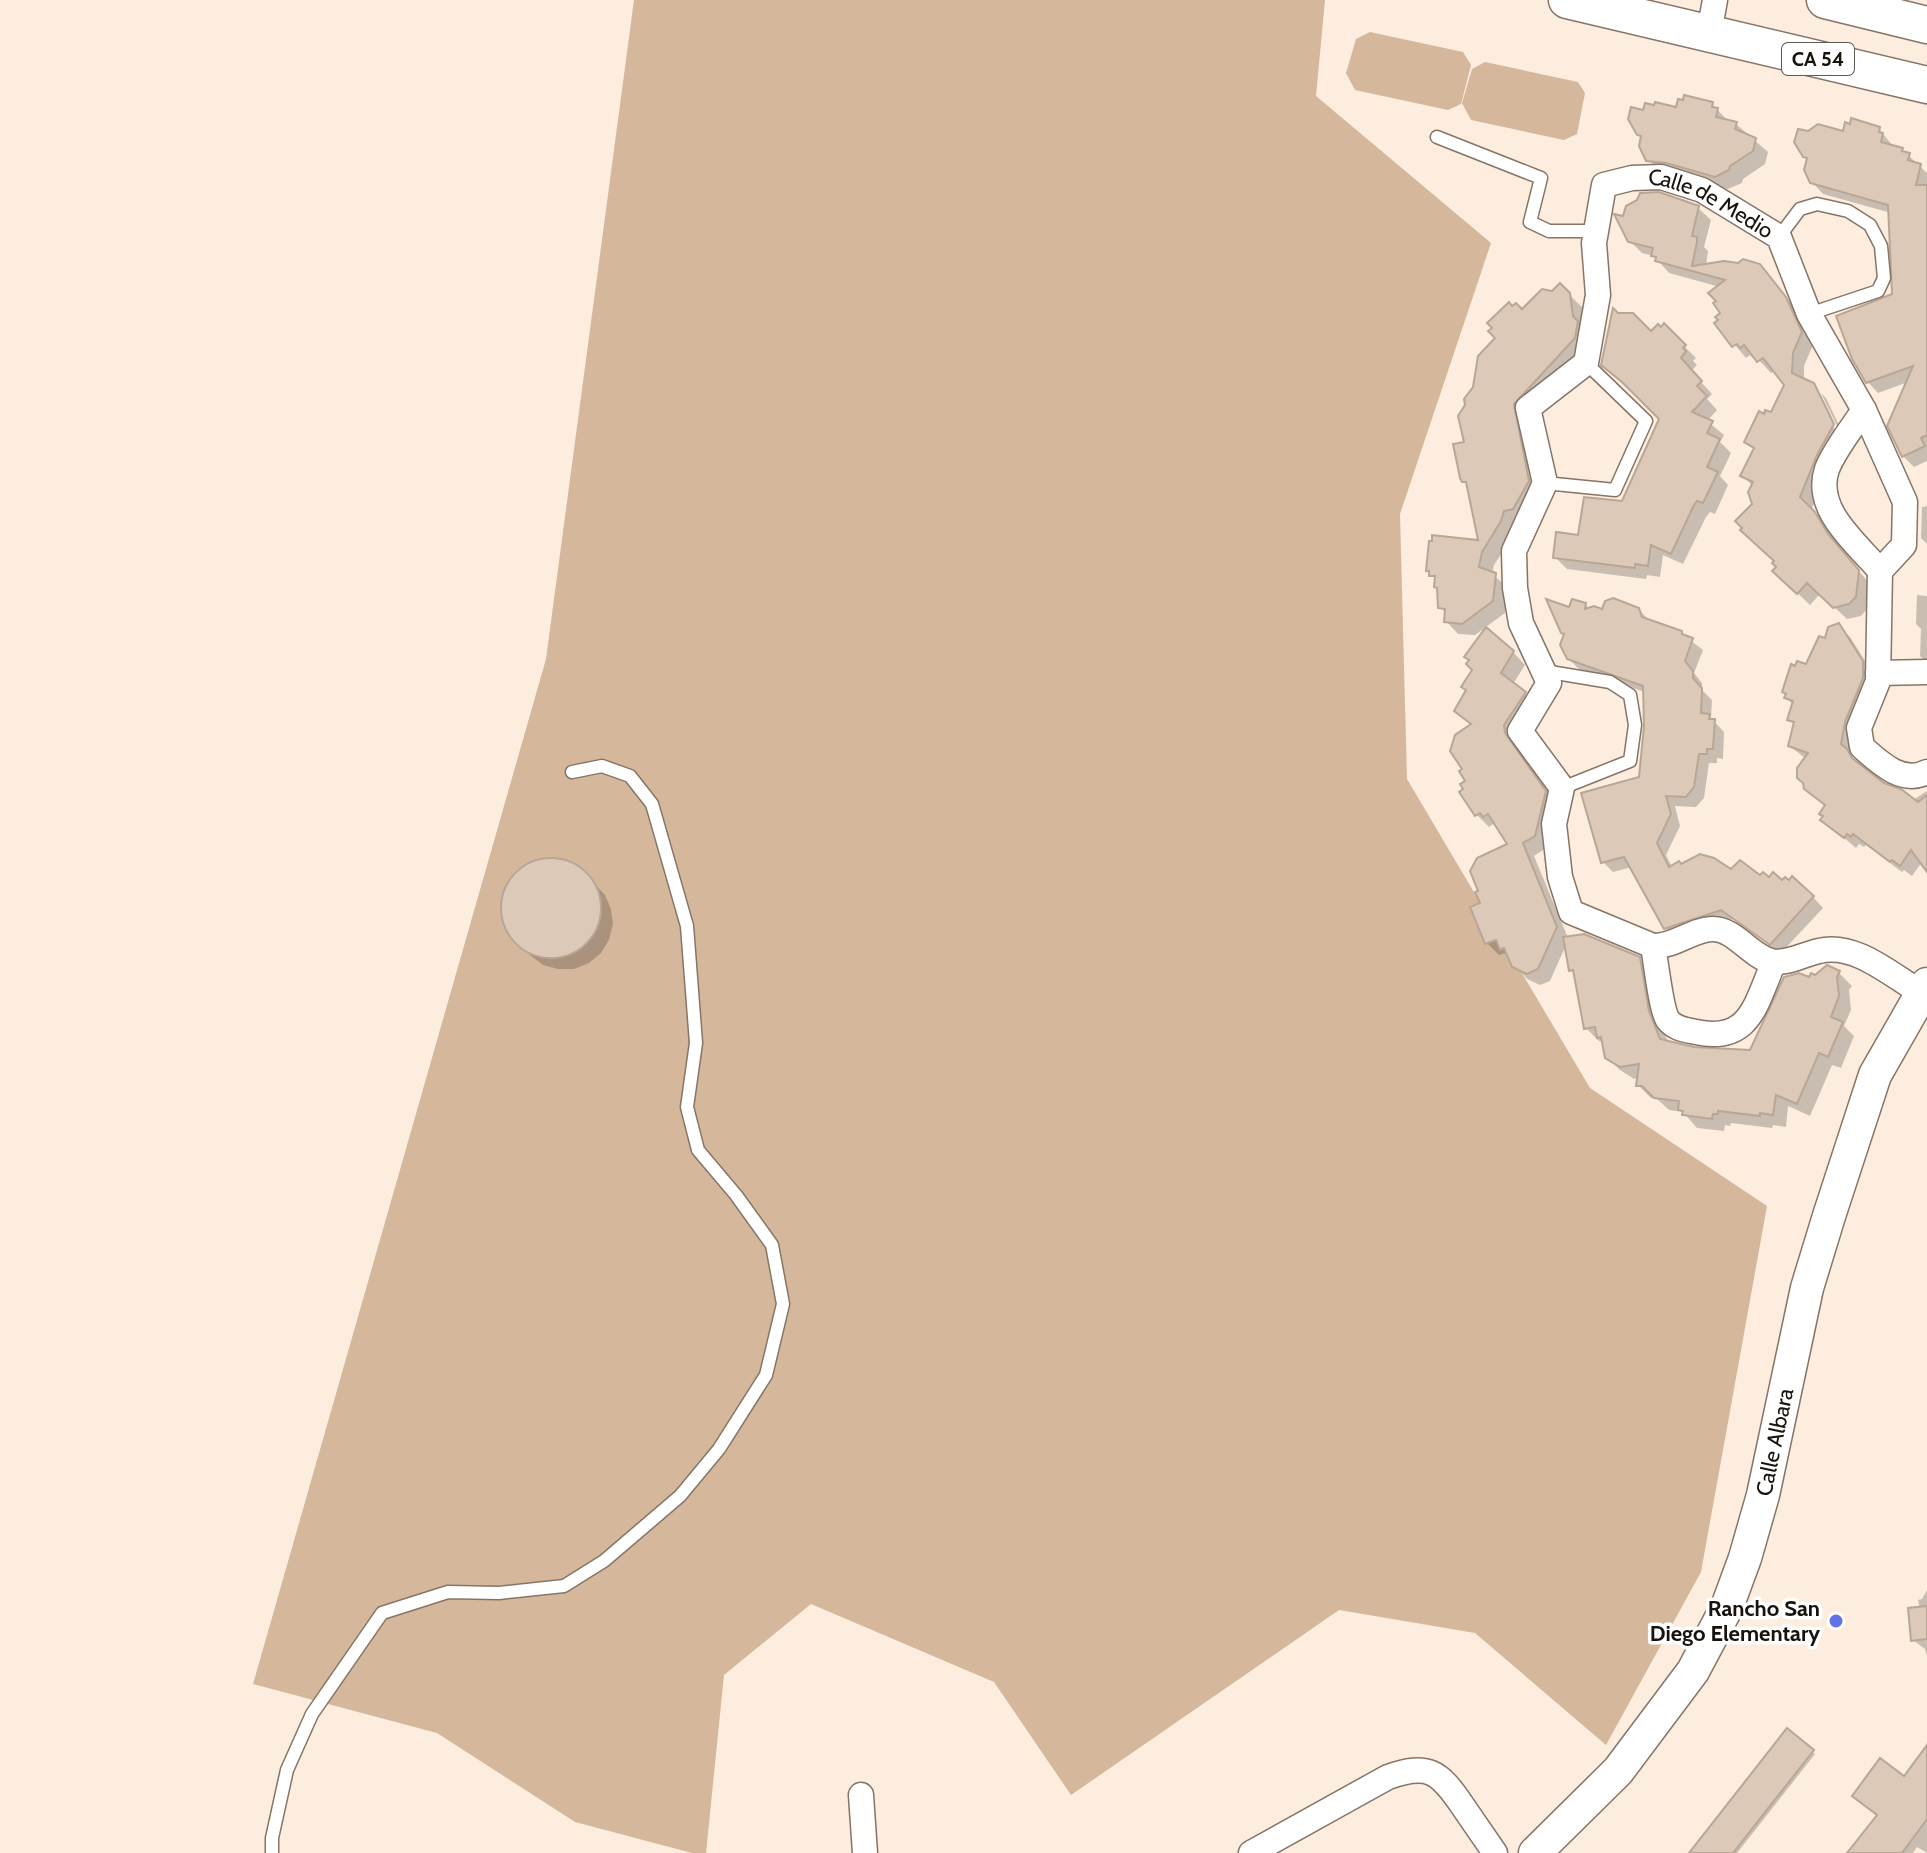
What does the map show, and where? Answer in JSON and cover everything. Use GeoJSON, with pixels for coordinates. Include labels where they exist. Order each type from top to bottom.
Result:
{"type":"FeatureCollection","features":[{"type":"Feature","properties":{"kind":"main road","name":"CA 54"},"geometry":{"type":"LineString","coordinates":[[1567,0],[1712,17],[1927,85]]}},
{"type":"Feature","properties":{"kind":"main road"},"geometry":{"type":"LineString","coordinates":[[1825,0],[1927,25]]}},
{"type":"Feature","properties":{"kind":"street","name":"Calle de Medio"},"geometry":{"type":"LineString","coordinates":[[1595,237],[1604,185],[1632,178],[1661,177],[1702,190],[1779,237],[1809,314],[1864,410],[1905,502],[1904,545],[1880,571]]}},
{"type":"Feature","properties":{"kind":"street"},"geometry":{"type":"LineString","coordinates":[[1595,237],[1598,295],[1586,363],[1528,408],[1545,483],[1514,551],[1515,588],[1521,623],[1549,683],[1520,731],[1562,788],[1554,824],[1560,877],[1571,912],[1653,946],[1665,947],[1712,929],[1724,931],[1757,955],[1774,962],[1823,950],[1839,950],[1860,956],[1924,988]]}},
{"type":"Feature","properties":{"kind":"street"},"geometry":{"type":"LineString","coordinates":[[1864,410],[1828,466],[1824,487],[1829,511],[1880,571],[1878,681],[1859,728],[1862,747],[1890,770],[1911,775],[1927,772]]}},
{"type":"Feature","properties":{"kind":"street"},"geometry":{"type":"LineString","coordinates":[[1878,673],[1927,672]]}},
{"type":"Feature","properties":{"kind":"street"},"geometry":{"type":"LineString","coordinates":[[1653,946],[1666,1016],[1677,1028],[1703,1034],[1725,1033],[1739,1029],[1747,1022],[1774,962]]}},
{"type":"Feature","properties":{"kind":"street","name":"Calle Albara"},"geometry":{"type":"LineString","coordinates":[[1535,1853],[1618,1771],[1693,1671],[1727,1607],[1763,1495],[1807,1288],[1829,1216],[1875,1075],[1924,988]]}},
{"type":"Feature","properties":{"kind":"street"},"geometry":{"type":"LineString","coordinates":[[1251,1853],[1388,1777],[1409,1769],[1427,1771],[1444,1779],[1495,1853]]}},
{"type":"Feature","properties":{"kind":"street"},"geometry":{"type":"LineString","coordinates":[[861,1795],[865,1853]]}},
{"type":"Feature","properties":{"kind":"lane"},"geometry":{"type":"LineString","coordinates":[[1437,137],[1541,178],[1530,222],[1549,231],[1595,237]]}},
{"type":"Feature","properties":{"kind":"lane"},"geometry":{"type":"LineString","coordinates":[[1779,237],[1800,209],[1817,204],[1848,211],[1870,225],[1881,246],[1884,278],[1878,291],[1809,314]]}},
{"type":"Feature","properties":{"kind":"lane"},"geometry":{"type":"LineString","coordinates":[[1545,483],[1615,490],[1646,421],[1586,363]]}},
{"type":"Feature","properties":{"kind":"lane"},"geometry":{"type":"LineString","coordinates":[[1544,671],[1610,682],[1630,695],[1635,725],[1630,761],[1562,788]]}},
{"type":"Feature","properties":{"kind":"lane"},"geometry":{"type":"LineString","coordinates":[[272,1853],[272,1838],[287,1770],[312,1714],[382,1613],[448,1592],[499,1593],[564,1586],[577,1578],[604,1561],[680,1496],[719,1449],[766,1375],[783,1304],[772,1245],[698,1150],[694,1136],[687,1107],[696,1043],[687,926],[652,804],[630,776],[602,766],[572,772]]}},
{"type":"Feature","properties":{"kind":"shaded area"},"geometry":{"type":"Polygon","coordinates":[[[634,0],[1325,0],[1316,96],[1491,243],[1400,514],[1407,779],[1590,1088],[1767,1206],[1701,1572],[1606,1745],[1475,1633],[1339,1610],[1071,1795],[994,1682],[811,1604],[724,1675],[706,1853],[692,1853],[575,1822],[437,1733],[253,1684],[546,659],[634,0]]]}},
{"type":"Feature","properties":{"kind":"shaded area"},"geometry":{"type":"Polygon","coordinates":[[[1370,32],[1463,52],[1471,65],[1461,104],[1448,110],[1355,90],[1346,73],[1356,39],[1370,32]]]}},
{"type":"Feature","properties":{"kind":"shaded area"},"geometry":{"type":"Polygon","coordinates":[[[1485,62],[1578,82],[1585,93],[1577,134],[1564,140],[1471,120],[1462,103],[1472,69],[1485,62]]]}},
{"type":"Feature","properties":{"kind":"building"},"geometry":{"type":"Polygon","coordinates":[[[1684,95],[1713,102],[1712,107],[1718,108],[1716,117],[1737,122],[1735,129],[1756,138],[1753,151],[1715,177],[1666,163],[1646,161],[1639,146],[1641,136],[1637,135],[1628,119],[1631,107],[1643,110],[1645,103],[1654,105],[1655,102],[1676,107],[1678,99],[1683,100],[1684,95]]]}},
{"type":"Feature","properties":{"kind":"building"},"geometry":{"type":"Polygon","coordinates":[[[1851,118],[1880,127],[1879,132],[1883,133],[1881,142],[1910,153],[1908,160],[1921,164],[1916,185],[1927,185],[1927,435],[1921,438],[1925,446],[1902,457],[1887,426],[1913,366],[1866,383],[1852,359],[1836,316],[1892,294],[1888,205],[1810,183],[1804,170],[1807,158],[1803,157],[1794,142],[1798,129],[1808,131],[1818,124],[1843,131],[1845,122],[1850,124],[1851,118]]]}},
{"type":"Feature","properties":{"kind":"building"},"geometry":{"type":"Polygon","coordinates":[[[1659,192],[1699,206],[1692,236],[1697,237],[1697,242],[1692,266],[1724,261],[1738,263],[1743,259],[1760,264],[1786,297],[1802,332],[1793,353],[1792,373],[1814,383],[1834,424],[1800,497],[1859,570],[1856,597],[1849,604],[1833,608],[1807,583],[1797,594],[1772,571],[1776,567],[1772,563],[1774,561],[1740,530],[1742,528],[1735,521],[1752,504],[1748,492],[1753,482],[1740,476],[1754,448],[1744,442],[1759,411],[1764,414],[1765,410],[1771,412],[1784,385],[1763,358],[1757,362],[1744,345],[1732,347],[1714,323],[1720,313],[1713,303],[1716,301],[1708,293],[1725,280],[1655,261],[1656,257],[1651,256],[1653,248],[1628,242],[1614,214],[1623,216],[1626,206],[1637,200],[1640,193],[1659,192]]]}},
{"type":"Feature","properties":{"kind":"building"},"geometry":{"type":"Polygon","coordinates":[[[1560,283],[1570,293],[1573,316],[1578,321],[1575,338],[1514,404],[1529,481],[1513,509],[1504,511],[1482,552],[1479,567],[1496,573],[1493,601],[1462,624],[1444,622],[1445,609],[1438,608],[1435,576],[1429,576],[1429,571],[1426,571],[1429,541],[1432,541],[1432,535],[1478,540],[1466,482],[1460,478],[1453,444],[1464,442],[1458,416],[1465,405],[1464,399],[1473,387],[1478,356],[1495,338],[1488,331],[1492,328],[1487,323],[1509,302],[1512,306],[1516,303],[1522,309],[1542,289],[1552,291],[1560,283]]]}},
{"type":"Feature","properties":{"kind":"building"},"geometry":{"type":"Polygon","coordinates":[[[1613,308],[1618,313],[1633,313],[1651,331],[1664,323],[1686,345],[1681,358],[1702,381],[1697,386],[1707,396],[1692,412],[1713,421],[1707,433],[1720,439],[1707,467],[1718,472],[1703,503],[1697,501],[1694,505],[1671,554],[1651,545],[1648,566],[1635,564],[1635,568],[1553,558],[1556,532],[1578,535],[1584,497],[1622,501],[1659,419],[1601,365],[1613,308]]]}},
{"type":"Feature","properties":{"kind":"building"},"geometry":{"type":"Polygon","coordinates":[[[1613,598],[1639,608],[1642,617],[1693,638],[1685,661],[1702,688],[1701,713],[1710,714],[1709,719],[1715,719],[1713,749],[1707,749],[1707,754],[1699,754],[1694,787],[1686,797],[1666,796],[1671,814],[1657,843],[1669,867],[1700,854],[1714,858],[1731,869],[1740,860],[1760,875],[1763,872],[1769,877],[1773,872],[1782,880],[1785,877],[1789,880],[1792,876],[1814,896],[1770,945],[1721,910],[1664,929],[1624,857],[1601,863],[1581,793],[1639,777],[1644,726],[1643,686],[1567,659],[1560,645],[1564,634],[1546,599],[1569,607],[1572,599],[1586,603],[1585,609],[1594,606],[1602,609],[1605,601],[1613,598]]]}},
{"type":"Feature","properties":{"kind":"building"},"geometry":{"type":"Polygon","coordinates":[[[1839,623],[1863,661],[1863,678],[1845,722],[1841,744],[1852,758],[1884,783],[1901,789],[1918,802],[1927,795],[1927,872],[1911,850],[1900,866],[1853,834],[1851,837],[1847,834],[1844,838],[1820,820],[1823,816],[1819,814],[1825,805],[1804,789],[1797,778],[1797,768],[1808,753],[1788,746],[1794,722],[1787,720],[1793,701],[1784,698],[1786,694],[1782,692],[1791,664],[1795,666],[1797,661],[1806,664],[1819,636],[1825,638],[1828,627],[1839,623]]]}},
{"type":"Feature","properties":{"kind":"building"},"geometry":{"type":"Polygon","coordinates":[[[1486,627],[1514,651],[1501,673],[1526,692],[1504,725],[1505,733],[1546,791],[1535,836],[1523,843],[1557,927],[1538,969],[1527,974],[1512,967],[1504,948],[1500,950],[1496,940],[1485,944],[1470,907],[1480,903],[1470,871],[1477,858],[1507,844],[1488,814],[1475,816],[1459,792],[1463,789],[1460,784],[1465,781],[1459,771],[1462,769],[1450,751],[1455,735],[1471,724],[1454,711],[1466,690],[1461,687],[1472,670],[1466,664],[1469,660],[1464,657],[1486,627]]]}},
{"type":"Feature","properties":{"kind":"building"},"geometry":{"type":"Polygon","coordinates":[[[551,858],[570,862],[586,873],[597,889],[601,908],[597,927],[586,943],[570,954],[551,958],[532,954],[516,943],[505,927],[501,908],[505,889],[516,873],[532,862],[551,858]]]}},
{"type":"Feature","properties":{"kind":"building"},"geometry":{"type":"Polygon","coordinates":[[[1584,934],[1640,957],[1649,1011],[1660,1039],[1694,1047],[1750,1050],[1784,977],[1799,973],[1809,977],[1827,965],[1840,971],[1837,977],[1839,996],[1831,1017],[1843,1022],[1828,1057],[1819,1053],[1797,1104],[1776,1095],[1773,1115],[1718,1111],[1712,1119],[1682,1115],[1683,1111],[1678,1110],[1679,1101],[1654,1098],[1642,1086],[1636,1086],[1639,1064],[1620,1067],[1605,1058],[1601,1037],[1597,1038],[1595,1027],[1584,1029],[1573,970],[1569,971],[1563,937],[1584,934]]]}},
{"type":"Feature","properties":{"kind":"building"},"geometry":{"type":"Polygon","coordinates":[[[1927,1606],[1927,1639],[1911,1641],[1908,1608],[1927,1606]]]}},
{"type":"Feature","properties":{"kind":"building"},"geometry":{"type":"Polygon","coordinates":[[[1787,1728],[1814,1750],[1733,1853],[1689,1853],[1787,1728]]]}},
{"type":"Feature","properties":{"kind":"building"},"geometry":{"type":"Polygon","coordinates":[[[1927,1745],[1927,1819],[1902,1853],[1847,1853],[1877,1815],[1852,1796],[1880,1758],[1904,1776],[1927,1745]]]}},
{"type":"Feature","properties":{"kind":"place","name":"Rancho San Diego Elementary"},"geometry":{"type":"Point","coordinates":[1836,1621]}}]}
